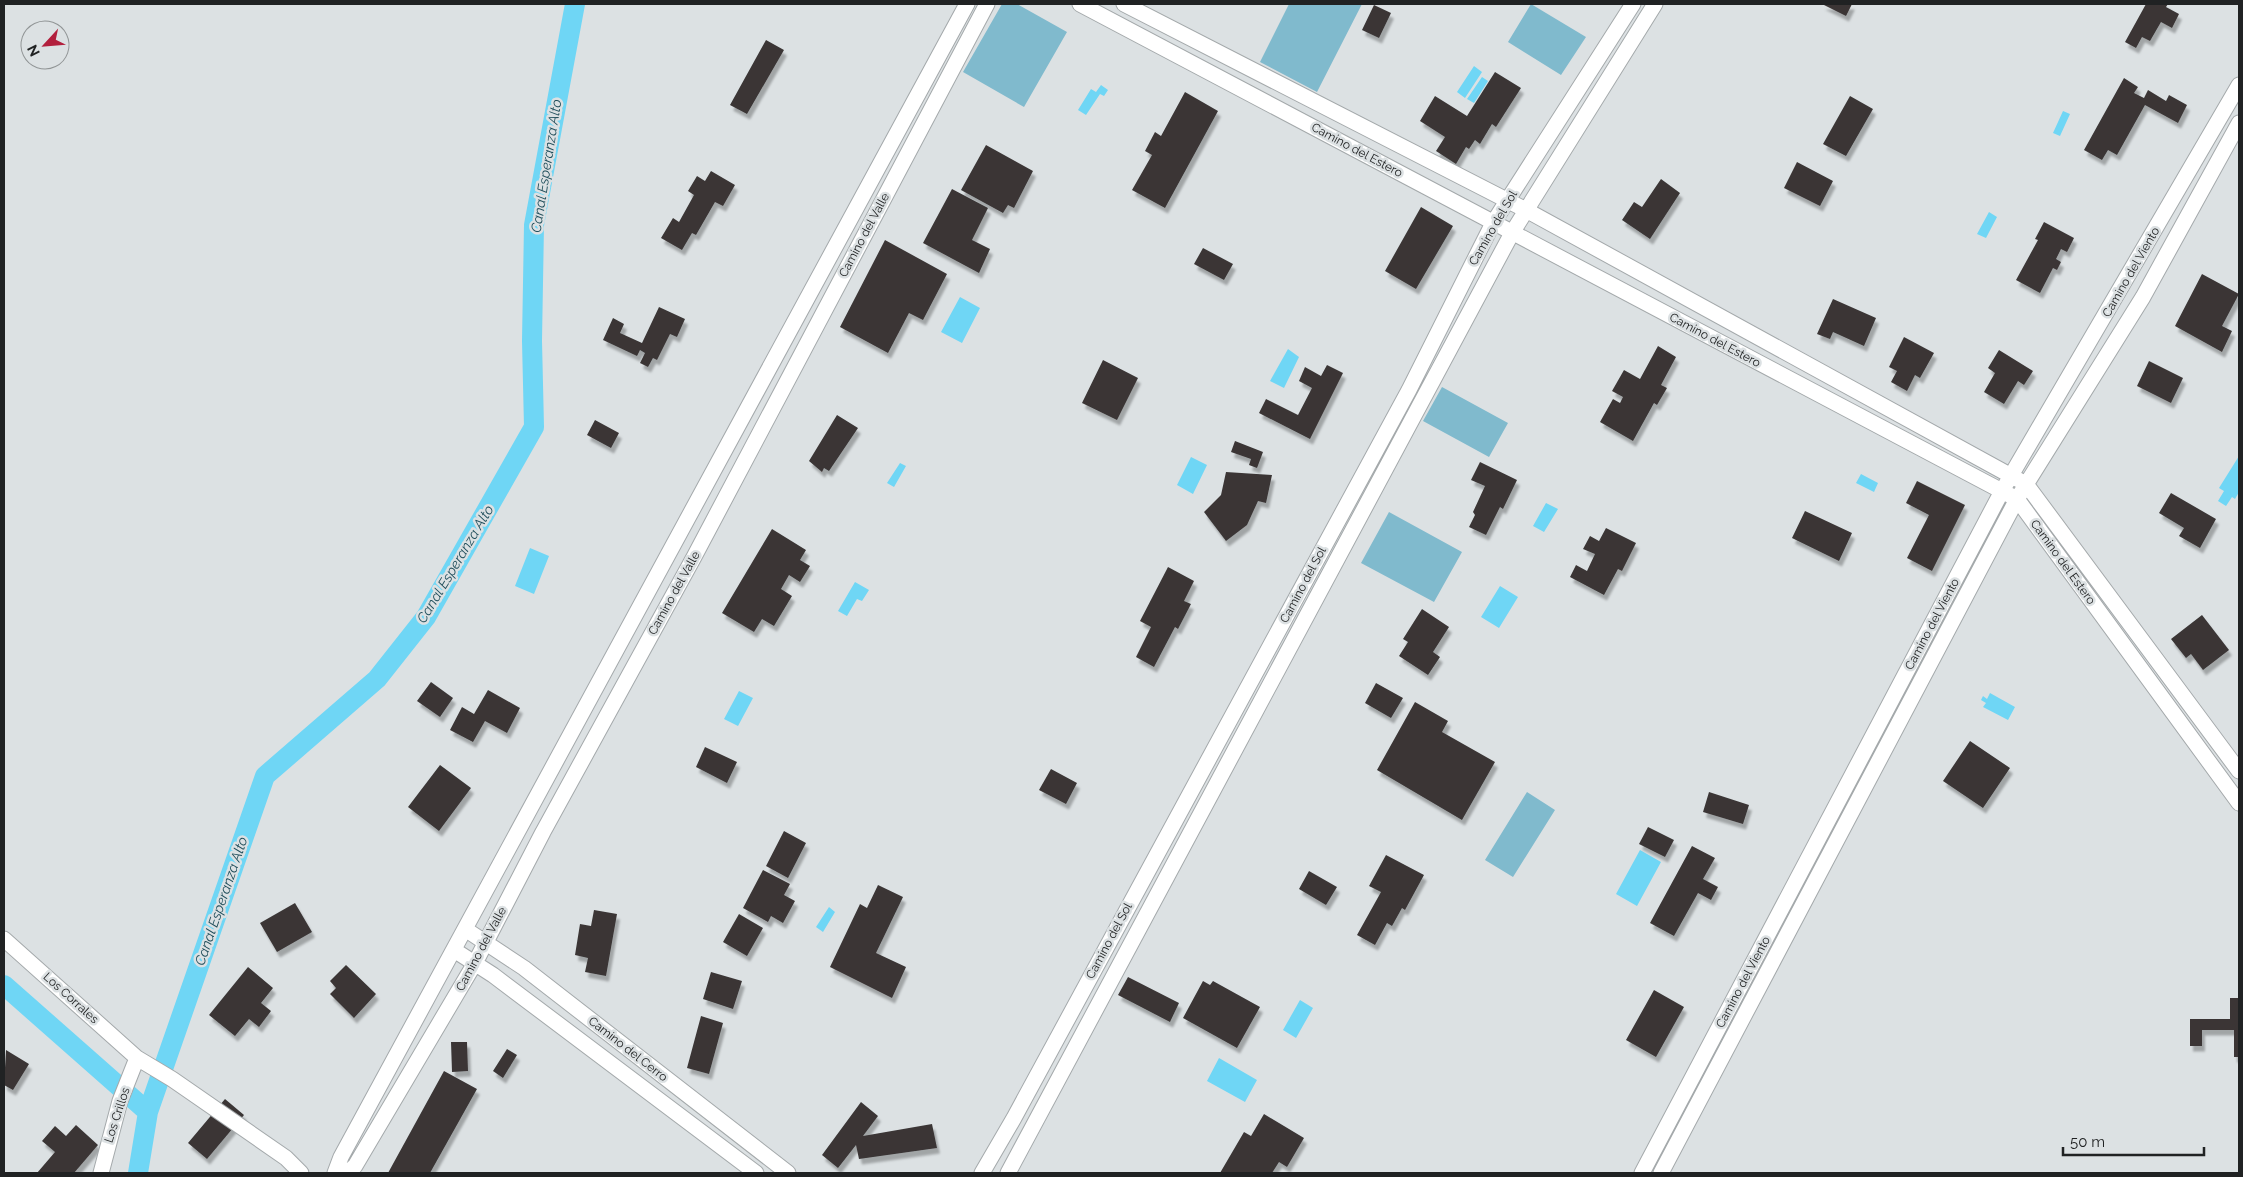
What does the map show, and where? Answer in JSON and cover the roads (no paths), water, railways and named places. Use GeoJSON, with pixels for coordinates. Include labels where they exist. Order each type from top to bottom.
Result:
{"type":"FeatureCollection","features":[{"type":"Feature","properties":{"kind":"street","name":"Camino del Valle"},"geometry":{"type":"LineString","coordinates":[[335,1173],[341,1156],[967,4]]}},
{"type":"Feature","properties":{"kind":"street","name":"Camino del Valle"},"geometry":{"type":"LineString","coordinates":[[347,1173],[355,1166],[475,962],[694,557],[987,4]]}},
{"type":"Feature","properties":{"kind":"street","name":"Camino del Estero"},"geometry":{"type":"LineString","coordinates":[[1080,4],[2017,500],[2239,803]]}},
{"type":"Feature","properties":{"kind":"street","name":"Camino del Estero"},"geometry":{"type":"LineString","coordinates":[[1124,4],[1526,210],[2026,484],[2239,771]]}},
{"type":"Feature","properties":{"kind":"street","name":"Camino del Sol"},"geometry":{"type":"LineString","coordinates":[[982,1173],[1014,1118],[1404,398],[1494,223],[1634,4]]}},
{"type":"Feature","properties":{"kind":"street","name":"Camino del Sol"},"geometry":{"type":"LineString","coordinates":[[1008,1173],[1512,233],[1655,4]]}},
{"type":"Feature","properties":{"kind":"street","name":"Camino del Viento"},"geometry":{"type":"LineString","coordinates":[[1642,1173],[2002,492],[2233,110],[2239,88]]}},
{"type":"Feature","properties":{"kind":"street","name":"Camino del Viento"},"geometry":{"type":"LineString","coordinates":[[1661,1173],[2017,500],[2143,297],[2239,124]]}},
{"type":"Feature","properties":{"kind":"street","name":"Camino del Cerro"},"geometry":{"type":"LineString","coordinates":[[465,929],[524,968],[788,1173]]}},
{"type":"Feature","properties":{"kind":"street","name":"Los Corrales"},"geometry":{"type":"LineString","coordinates":[[4,939],[138,1058],[172,1079],[286,1158],[302,1173]]}},
{"type":"Feature","properties":{"kind":"street","name":"Camino del Cerro"},"geometry":{"type":"LineString","coordinates":[[454,950],[475,962],[756,1173]]}},
{"type":"Feature","properties":{"kind":"street","name":"Los Crillos"},"geometry":{"type":"LineString","coordinates":[[102,1173],[120,1101],[138,1058]]}},
{"type":"Feature","properties":{"kind":"waterway","name":"Canal Esperanza Alto"},"geometry":{"type":"LineString","coordinates":[[138,1173],[148,1112],[265,776],[377,679],[426,617],[534,427],[532,341],[534,225],[575,4]]}},
{"type":"Feature","properties":{"kind":"waterway"},"geometry":{"type":"LineString","coordinates":[[4,985],[148,1112]]}}]}
